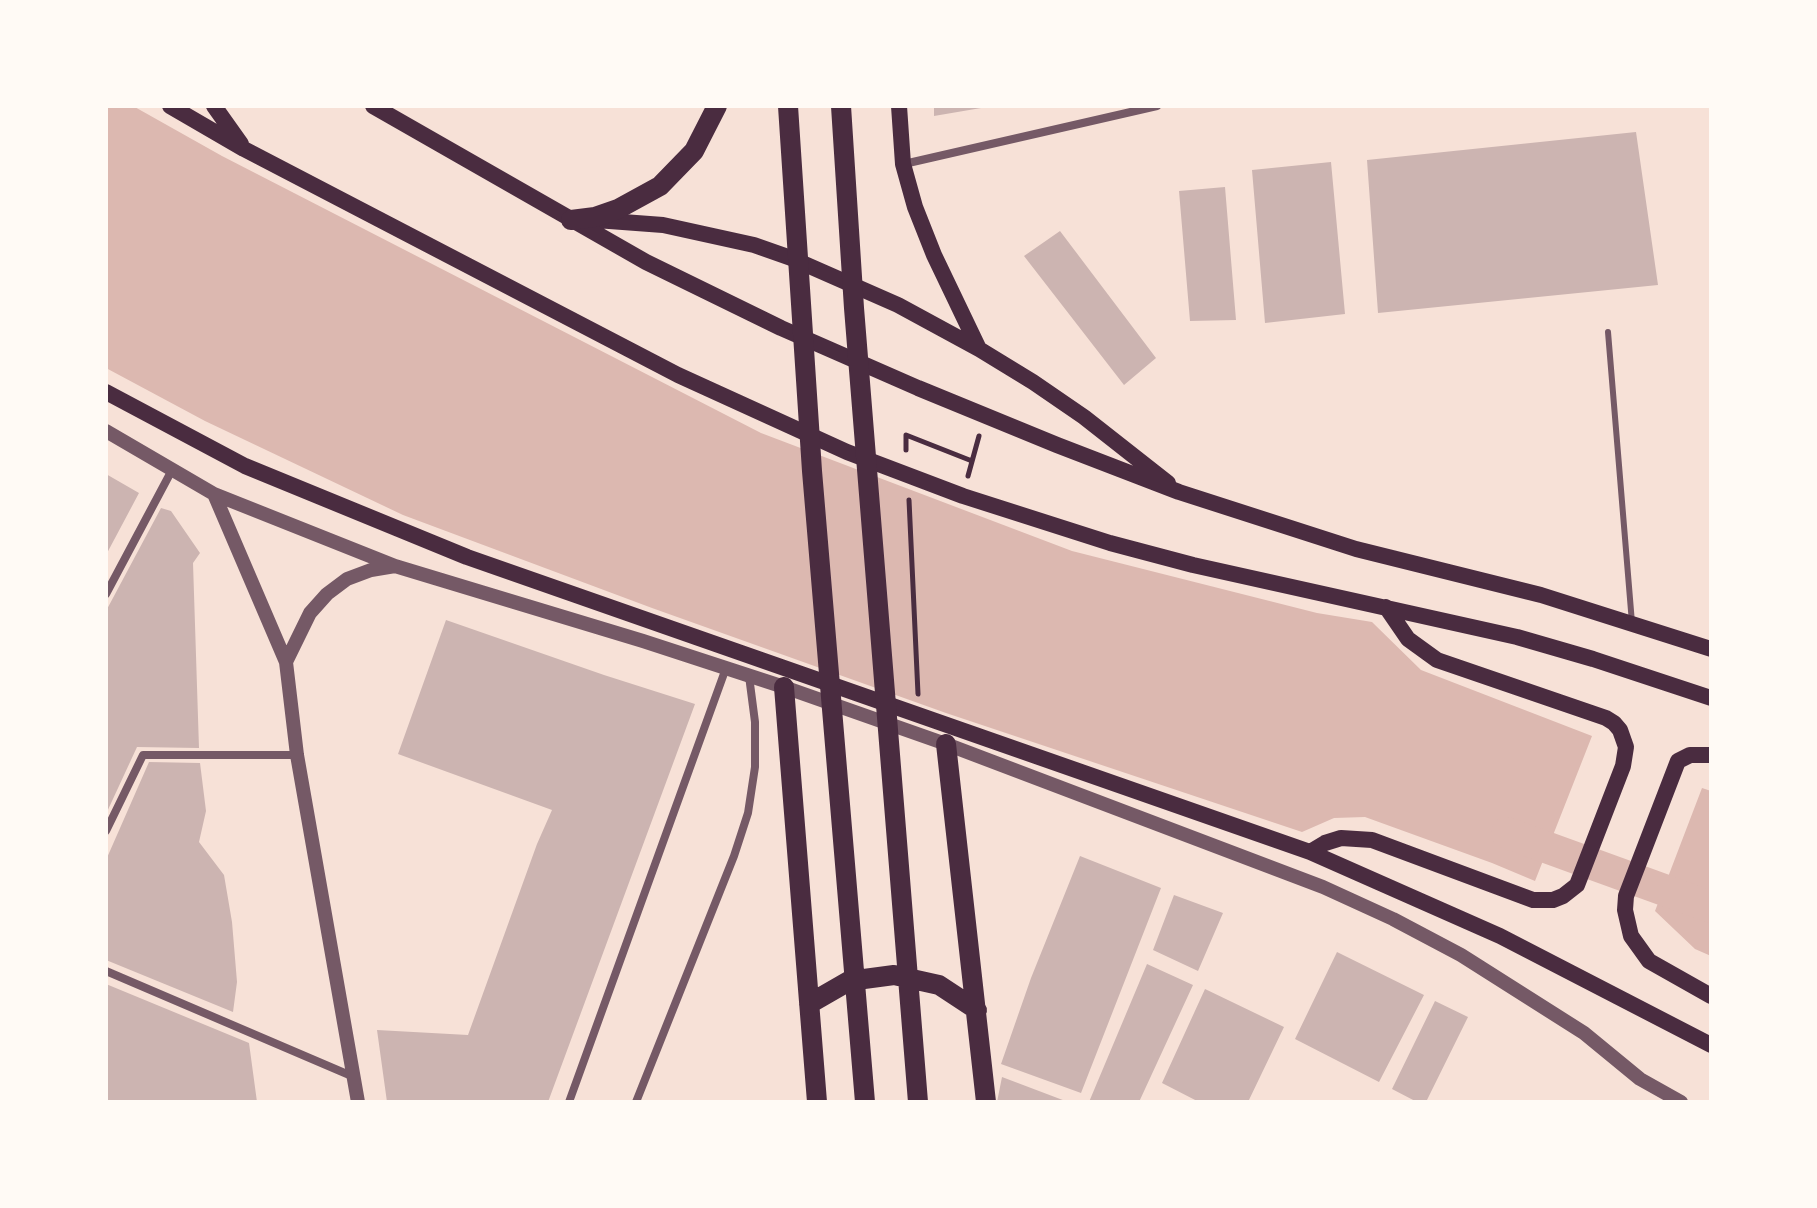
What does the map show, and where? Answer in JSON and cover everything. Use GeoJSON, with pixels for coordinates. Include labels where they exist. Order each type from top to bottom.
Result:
{"type":"FeatureCollection","features":[{"type":"Feature","properties":{"kind":"main road"},"geometry":{"type":"LineString","coordinates":[[170,106],[244,149],[678,375],[847,452],[1022,516],[1110,543],[1193,565],[1517,637],[1711,698]]}},
{"type":"Feature","properties":{"kind":"main road"},"geometry":{"type":"LineString","coordinates":[[214,106],[244,149]]}},
{"type":"Feature","properties":{"kind":"main road"},"geometry":{"type":"LineString","coordinates":[[373,106],[646,262],[794,334],[931,394],[1179,492],[1356,549],[1464,574],[1711,649]]}},
{"type":"Feature","properties":{"kind":"main road"},"geometry":{"type":"LineString","coordinates":[[571,220],[595,217],[618,209],[660,186],[694,151],[717,106]]}},
{"type":"Feature","properties":{"kind":"main road"},"geometry":{"type":"LineString","coordinates":[[788,106],[812,471],[865,1102]]}},
{"type":"Feature","properties":{"kind":"main road"},"geometry":{"type":"LineString","coordinates":[[841,106],[854,308],[918,1102]]}},
{"type":"Feature","properties":{"kind":"main road"},"geometry":{"type":"LineString","coordinates":[[899,106],[903,164],[915,207],[934,255],[979,349]]}},
{"type":"Feature","properties":{"kind":"main road"},"geometry":{"type":"LineString","coordinates":[[571,220],[663,225],[754,245],[898,305],[979,349],[1084,417],[1179,492]]}},
{"type":"Feature","properties":{"kind":"main road"},"geometry":{"type":"LineString","coordinates":[[106,392],[245,466],[467,557],[1310,852],[1500,936],[1711,1045]]}},
{"type":"Feature","properties":{"kind":"main road"},"geometry":{"type":"LineString","coordinates":[[1310,852],[1341,838],[1372,840],[1533,900],[1553,900],[1577,885],[1623,766],[1626,747],[1614,723],[1437,660],[1408,639],[1386,607]]}},
{"type":"Feature","properties":{"kind":"main road"},"geometry":{"type":"LineString","coordinates":[[784,687],[817,1102]]}},
{"type":"Feature","properties":{"kind":"main road"},"geometry":{"type":"LineString","coordinates":[[946,744],[986,1102]]}},
{"type":"Feature","properties":{"kind":"main road"},"geometry":{"type":"LineString","coordinates":[[1711,755],[1690,755],[1678,761],[1626,896],[1627,923],[1639,950],[1649,961],[1711,996]]}},
{"type":"Feature","properties":{"kind":"main road"},"geometry":{"type":"LineString","coordinates":[[809,1004],[849,981],[894,975],[939,985],[977,1010]]}},
{"type":"Feature","properties":{"kind":"street"},"geometry":{"type":"LineString","coordinates":[[903,164],[1157,106]]}},
{"type":"Feature","properties":{"kind":"street"},"geometry":{"type":"LineString","coordinates":[[106,431],[214,494],[395,566],[784,687],[946,744],[1323,887],[1461,955],[1584,1033],[1640,1079],[1681,1102]]}},
{"type":"Feature","properties":{"kind":"street"},"geometry":{"type":"LineString","coordinates":[[106,594],[172,470]]}},
{"type":"Feature","properties":{"kind":"street"},"geometry":{"type":"LineString","coordinates":[[214,494],[286,662],[297,755],[358,1102]]}},
{"type":"Feature","properties":{"kind":"street"},"geometry":{"type":"LineString","coordinates":[[286,662],[310,613],[327,594],[347,579],[371,570],[395,566]]}},
{"type":"Feature","properties":{"kind":"street"},"geometry":{"type":"LineString","coordinates":[[569,1102],[726,668]]}},
{"type":"Feature","properties":{"kind":"street"},"geometry":{"type":"LineString","coordinates":[[636,1102],[734,856],[748,813],[755,767],[755,722],[749,676]]}},
{"type":"Feature","properties":{"kind":"street"},"geometry":{"type":"LineString","coordinates":[[106,831],[143,755],[297,755]]}},
{"type":"Feature","properties":{"kind":"street"},"geometry":{"type":"LineString","coordinates":[[106,971],[354,1077]]}},
{"type":"Feature","properties":{"kind":"lane"},"geometry":{"type":"LineString","coordinates":[[1608,332],[1632,623]]}},
{"type":"Feature","properties":{"kind":"path"},"geometry":{"type":"LineString","coordinates":[[906,450],[906,435],[972,461]]}},
{"type":"Feature","properties":{"kind":"path"},"geometry":{"type":"LineString","coordinates":[[909,497],[919,700]]}},
{"type":"Feature","properties":{"kind":"shaded area"},"geometry":{"type":"Polygon","coordinates":[[[106,106],[133,106],[222,156],[761,433],[1072,551],[1317,613],[1372,622],[1421,670],[1592,736],[1535,881],[1365,817],[1334,818],[1302,832],[946,713],[652,608],[403,515],[205,421],[106,368],[106,106]]]}},
{"type":"Feature","properties":{"kind":"shaded area"},"geometry":{"type":"Polygon","coordinates":[[[1702,788],[1711,791],[1711,956],[1695,949],[1655,911],[1702,788]]]}},
{"type":"Feature","properties":{"kind":"building"},"geometry":{"type":"Polygon","coordinates":[[[934,106],[980,106],[981,108],[934,116],[934,106]]]}},
{"type":"Feature","properties":{"kind":"building"},"geometry":{"type":"Polygon","coordinates":[[[1636,132],[1658,285],[1378,313],[1367,160],[1636,132]]]}},
{"type":"Feature","properties":{"kind":"building"},"geometry":{"type":"Polygon","coordinates":[[[1331,162],[1345,314],[1265,323],[1252,170],[1331,162]]]}},
{"type":"Feature","properties":{"kind":"building"},"geometry":{"type":"Polygon","coordinates":[[[1225,187],[1236,320],[1190,321],[1179,191],[1225,187]]]}},
{"type":"Feature","properties":{"kind":"building"},"geometry":{"type":"Polygon","coordinates":[[[1060,231],[1156,358],[1124,385],[1024,256],[1060,231]]]}},
{"type":"Feature","properties":{"kind":"building"},"geometry":{"type":"Polygon","coordinates":[[[106,474],[139,493],[106,555],[106,474]]]}},
{"type":"Feature","properties":{"kind":"building"},"geometry":{"type":"Polygon","coordinates":[[[161,508],[171,511],[200,553],[193,563],[199,748],[137,747],[106,814],[106,611],[161,508]]]}},
{"type":"Feature","properties":{"kind":"building"},"geometry":{"type":"Polygon","coordinates":[[[446,620],[695,704],[548,1102],[387,1102],[377,1030],[468,1035],[552,810],[398,754],[446,620]]]}},
{"type":"Feature","properties":{"kind":"building"},"geometry":{"type":"Polygon","coordinates":[[[149,762],[200,763],[206,811],[199,842],[224,875],[237,982],[233,1012],[106,960],[106,860],[149,762]]]}},
{"type":"Feature","properties":{"kind":"building"},"geometry":{"type":"Polygon","coordinates":[[[1080,856],[1161,888],[1081,1093],[1001,1064],[1031,978],[1080,856]]]}},
{"type":"Feature","properties":{"kind":"building"},"geometry":{"type":"Polygon","coordinates":[[[1174,895],[1223,913],[1198,971],[1153,950],[1174,895]]]}},
{"type":"Feature","properties":{"kind":"building"},"geometry":{"type":"Polygon","coordinates":[[[1337,952],[1424,995],[1379,1082],[1295,1039],[1337,952]]]}},
{"type":"Feature","properties":{"kind":"building"},"geometry":{"type":"Polygon","coordinates":[[[1147,964],[1193,985],[1139,1102],[1089,1102],[1147,964]]]}},
{"type":"Feature","properties":{"kind":"building"},"geometry":{"type":"Polygon","coordinates":[[[106,984],[249,1043],[257,1102],[106,1101],[106,984]]]}},
{"type":"Feature","properties":{"kind":"building"},"geometry":{"type":"Polygon","coordinates":[[[1205,989],[1284,1027],[1248,1102],[1199,1102],[1162,1083],[1205,989]]]}},
{"type":"Feature","properties":{"kind":"building"},"geometry":{"type":"Polygon","coordinates":[[[1435,1001],[1468,1017],[1426,1102],[1417,1102],[1392,1089],[1435,1001]]]}},
{"type":"Feature","properties":{"kind":"building"},"geometry":{"type":"Polygon","coordinates":[[[1002,1077],[1068,1102],[997,1102],[1002,1077]]]}},
{"type":"Feature","properties":{"kind":"waterway"},"geometry":{"type":"LineString","coordinates":[[1507,833],[1711,907]]}}]}
